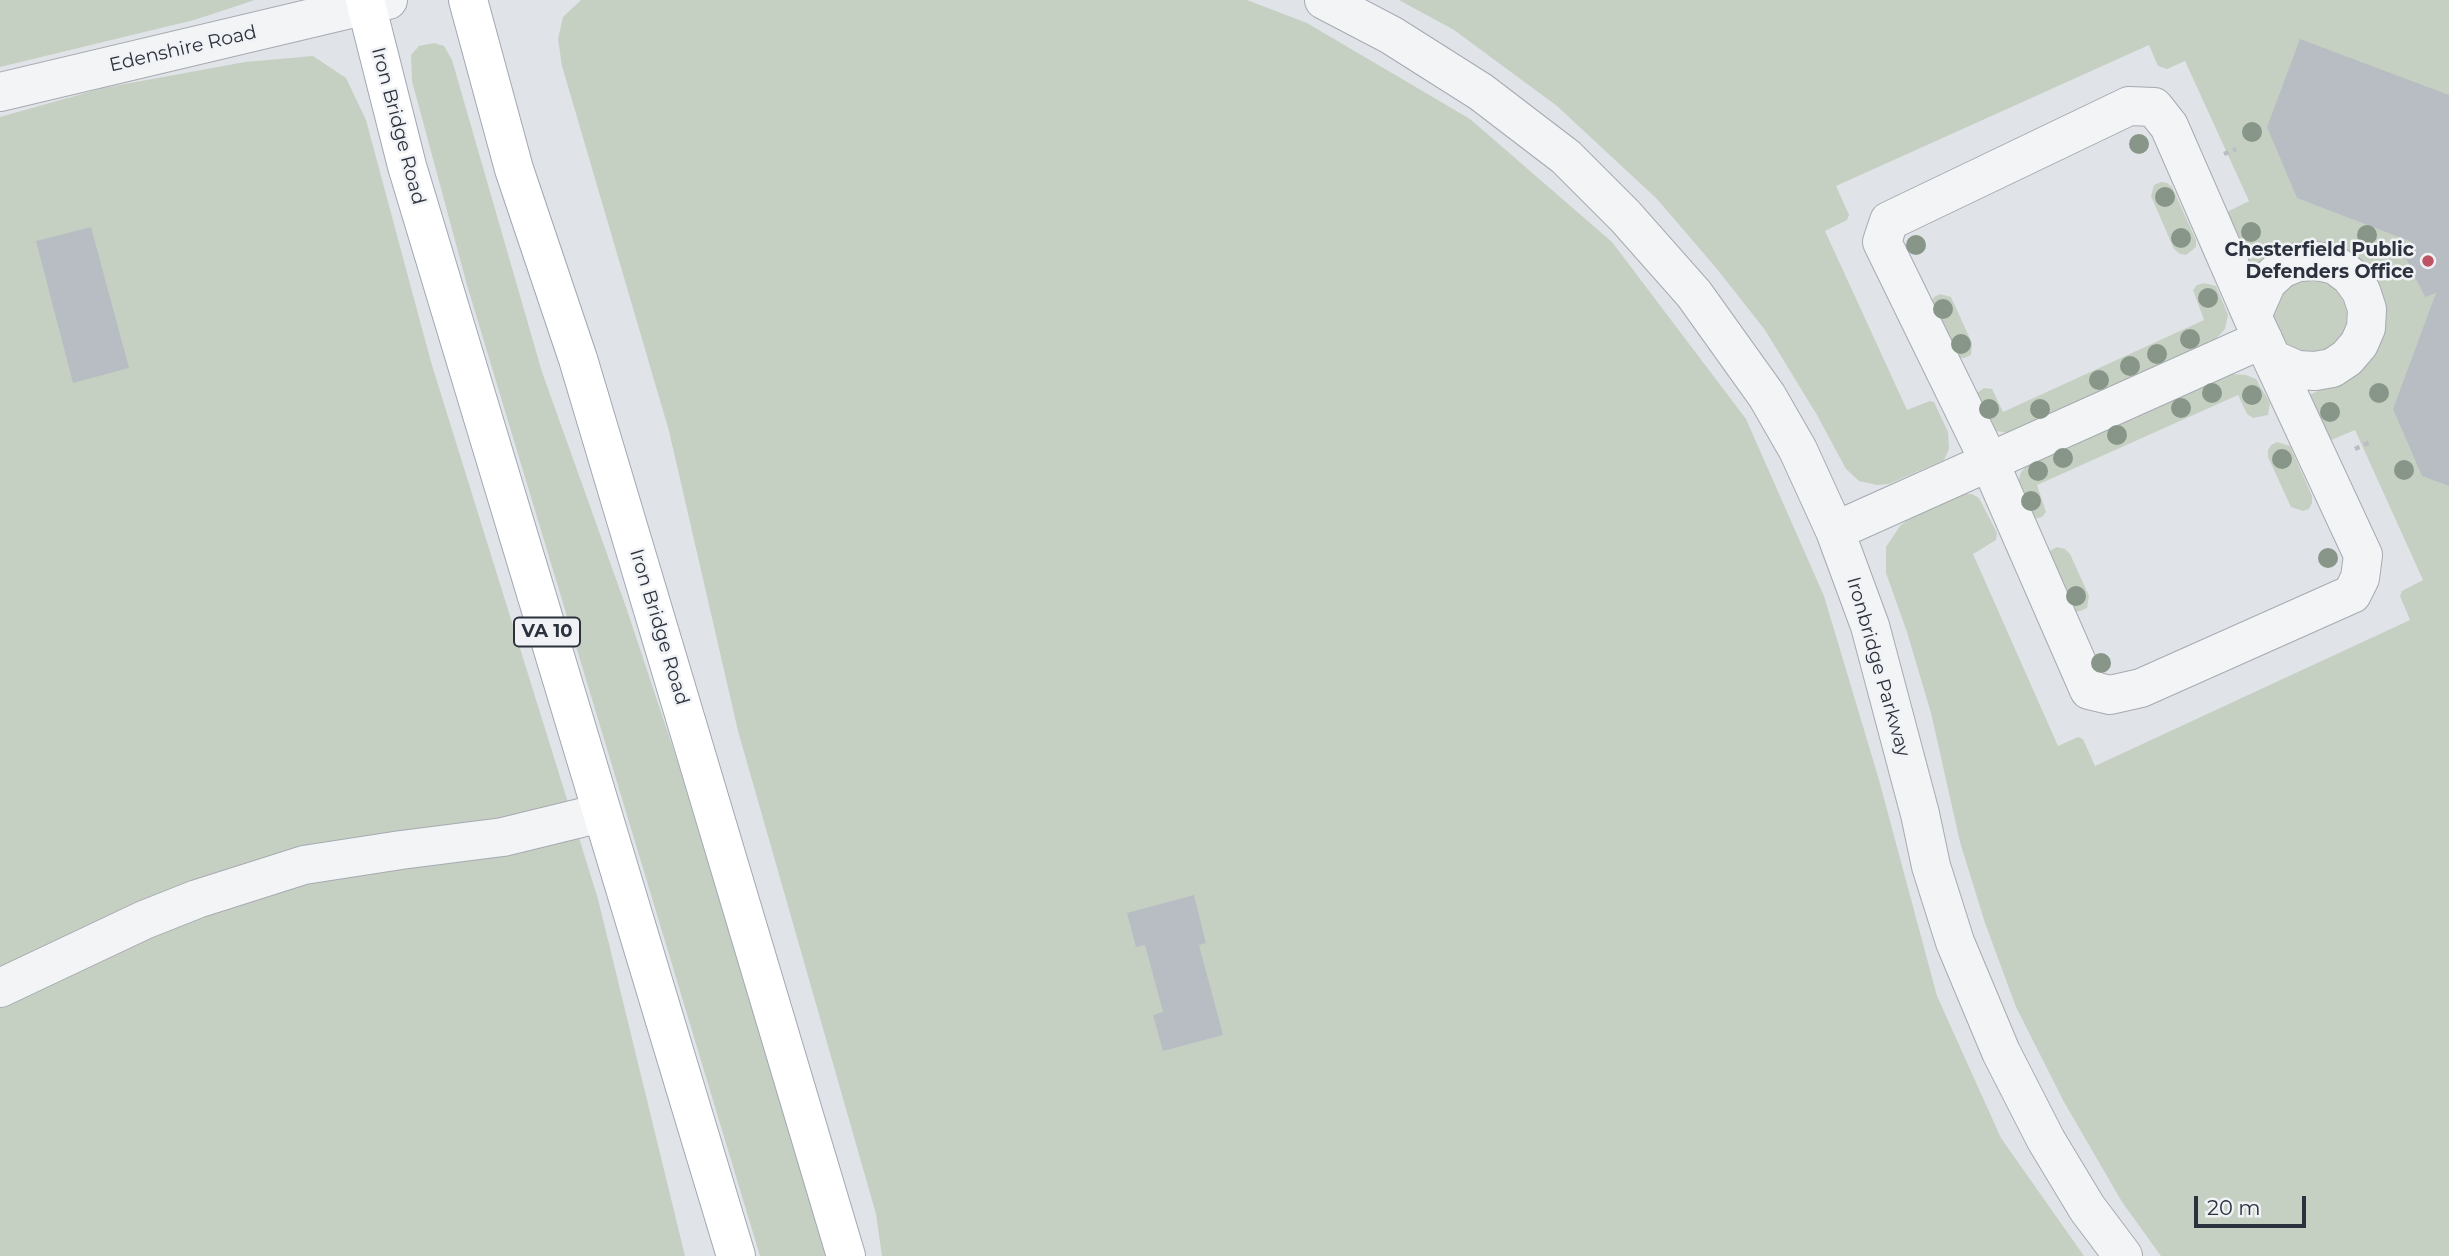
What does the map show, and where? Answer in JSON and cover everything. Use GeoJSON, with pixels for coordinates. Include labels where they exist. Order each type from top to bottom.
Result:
{"type":"FeatureCollection","features":[{"type":"Feature","properties":{"kind":"main road","name":"Iron Bridge Road"},"geometry":{"type":"LineString","coordinates":[[468,0],[514,169],[578,359],[846,1256]]}},
{"type":"Feature","properties":{"kind":"main road","name":"Iron Bridge Road"},"geometry":{"type":"LineString","coordinates":[[373,2],[411,179],[736,1256]]}},
{"type":"Feature","properties":{"kind":"street","name":"Ironbridge Parkway"},"geometry":{"type":"LineString","coordinates":[[1324,0],[1391,35],[1481,92],[1566,157],[1625,216],[1694,294],[1766,396],[1798,450],[1835,531],[1870,626],[1920,814],[1931,866],[1955,942],[2001,1052],[2046,1140],[2087,1208],[2123,1256]]}},
{"type":"Feature","properties":{"kind":"street","name":"Edenshire Road"},"geometry":{"type":"LineString","coordinates":[[0,92],[373,2]]}},
{"type":"Feature","properties":{"kind":"street"},"geometry":{"type":"LineString","coordinates":[[2129,106],[2154,107],[2169,126],[2262,338],[2363,555],[2360,578],[2352,594],[2141,688],[2110,695],[2089,690],[1989,461],[1882,242],[1889,220],[2129,106]]}},
{"type":"Feature","properties":{"kind":"street"},"geometry":{"type":"LineString","coordinates":[[1835,531],[2262,338]]}},
{"type":"Feature","properties":{"kind":"street"},"geometry":{"type":"LineString","coordinates":[[0,988],[60,958],[176,907],[304,865],[503,837],[601,813]]}},
{"type":"Feature","properties":{"kind":"green space"},"geometry":{"type":"Polygon","coordinates":[[[0,0],[255,0],[194,20],[0,67],[0,0]]]}},
{"type":"Feature","properties":{"kind":"green space"},"geometry":{"type":"Polygon","coordinates":[[[581,0],[1247,0],[1307,23],[1470,119],[1612,242],[1746,419],[1824,596],[1879,780],[1937,996],[2001,1138],[2084,1256],[882,1256],[876,1214],[738,731],[669,431],[562,66],[558,39],[563,17],[581,0]]]}},
{"type":"Feature","properties":{"kind":"green space"},"geometry":{"type":"Polygon","coordinates":[[[1399,0],[2449,0],[2449,1256],[2161,1256],[2122,1202],[2064,1102],[2016,1007],[1985,923],[1960,842],[1931,713],[1886,573],[1886,547],[1900,526],[1914,515],[1965,494],[1979,498],[1997,533],[1996,540],[1973,554],[2058,746],[2078,737],[2083,739],[2095,766],[2410,620],[2400,596],[2402,591],[2423,580],[2355,430],[2329,441],[2307,396],[2337,382],[2373,285],[2248,265],[2225,213],[2249,201],[2185,61],[2167,69],[2158,66],[2149,45],[1836,186],[1849,215],[1847,220],[1825,231],[1907,410],[1934,402],[1948,432],[1949,449],[1944,460],[1889,484],[1877,485],[1859,481],[1846,469],[1817,415],[1765,330],[1657,199],[1557,106],[1454,30],[1399,0]]]}},
{"type":"Feature","properties":{"kind":"green space"},"geometry":{"type":"Polygon","coordinates":[[[434,43],[444,46],[452,60],[542,372],[676,757],[828,1256],[760,1256],[467,285],[412,81],[411,55],[419,46],[434,43]]]}},
{"type":"Feature","properties":{"kind":"green space"},"geometry":{"type":"Polygon","coordinates":[[[313,56],[346,78],[366,120],[431,362],[598,899],[685,1256],[0,1256],[0,117],[103,88],[245,62],[313,56]]]}},
{"type":"Feature","properties":{"kind":"green space"},"geometry":{"type":"Polygon","coordinates":[[[2161,182],[2172,187],[2196,240],[2196,247],[2186,255],[2174,249],[2151,196],[2154,185],[2161,182]]]}},
{"type":"Feature","properties":{"kind":"green space"},"geometry":{"type":"Polygon","coordinates":[[[2310,280],[2324,283],[2336,291],[2344,303],[2347,317],[2344,331],[2336,343],[2324,351],[2310,354],[2296,351],[2284,343],[2276,331],[2273,317],[2276,303],[2284,291],[2296,283],[2310,280]]]}},
{"type":"Feature","properties":{"kind":"green space"},"geometry":{"type":"Polygon","coordinates":[[[2204,283],[2216,286],[2228,315],[2225,329],[2216,339],[2009,433],[1996,431],[1977,393],[1984,388],[1992,389],[2003,412],[2204,320],[2193,290],[2204,283]]]}},
{"type":"Feature","properties":{"kind":"green space"},"geometry":{"type":"Polygon","coordinates":[[[1940,294],[1951,297],[1972,343],[1971,355],[1957,357],[1931,303],[1934,297],[1940,294]]]}},
{"type":"Feature","properties":{"kind":"green space"},"geometry":{"type":"Polygon","coordinates":[[[2231,374],[2256,379],[2270,403],[2268,415],[2253,418],[2247,414],[2238,395],[2037,485],[2046,512],[2042,517],[2030,520],[2017,485],[2021,472],[2031,461],[2231,374]]]}},
{"type":"Feature","properties":{"kind":"green space"},"geometry":{"type":"Polygon","coordinates":[[[2277,442],[2290,446],[2312,496],[2309,509],[2303,511],[2291,507],[2268,457],[2271,445],[2277,442]]]}},
{"type":"Feature","properties":{"kind":"green space"},"geometry":{"type":"Polygon","coordinates":[[[2057,547],[2070,554],[2089,596],[2087,608],[2080,611],[2073,612],[2048,555],[2057,547]]]}},
{"type":"Feature","properties":{"kind":"building","name":"Chesterfield Public Defenders Office"},"geometry":{"type":"Polygon","coordinates":[[[2300,39],[2449,95],[2449,486],[2422,476],[2393,409],[2436,293],[2425,297],[2401,248],[2412,242],[2297,198],[2267,127],[2300,39]]]}},
{"type":"Feature","properties":{"kind":"building"},"geometry":{"type":"Polygon","coordinates":[[[91,227],[129,368],[73,383],[36,241],[91,227]]]}},
{"type":"Feature","properties":{"kind":"building"},"geometry":{"type":"Polygon","coordinates":[[[1194,895],[1206,943],[1199,945],[1223,1035],[1163,1051],[1153,1015],[1163,1012],[1145,945],[1136,947],[1127,913],[1194,895]]]}},
{"type":"Feature","properties":{"kind":"place","name":"Chesterfield Public Defenders Office"},"geometry":{"type":"Point","coordinates":[2428,261]}}]}
